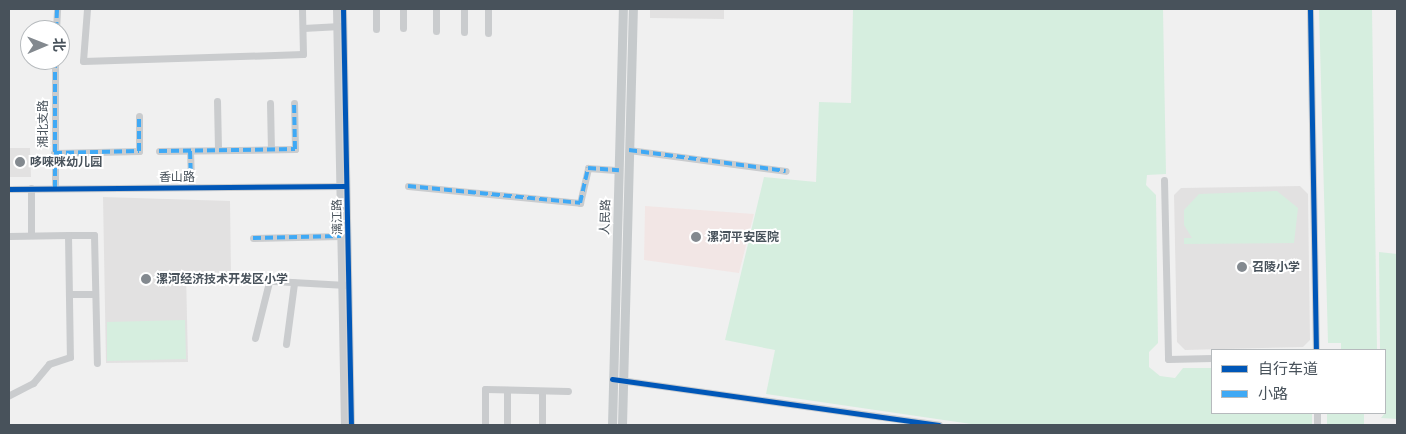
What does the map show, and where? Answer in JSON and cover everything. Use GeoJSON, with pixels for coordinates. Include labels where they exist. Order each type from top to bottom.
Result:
{"type":"FeatureCollection","features":[{"type":"Feature","properties":{"kind":"main road","name":"人民路"},"geometry":{"type":"LineString","coordinates":[[612,425],[624,9]]}},
{"type":"Feature","properties":{"kind":"main road","name":"人民路"},"geometry":{"type":"LineString","coordinates":[[622,425],[632,9]]}},
{"type":"Feature","properties":{"kind":"street"},"geometry":{"type":"LineString","coordinates":[[87,9],[83,61],[303,54],[302,9]]}},
{"type":"Feature","properties":{"kind":"street","name":"漓江路"},"geometry":{"type":"LineString","coordinates":[[336,9],[340,26]]}},
{"type":"Feature","properties":{"kind":"street","name":"漓江路"},"geometry":{"type":"LineString","coordinates":[[343,9],[340,26],[343,186],[351,425]]}},
{"type":"Feature","properties":{"kind":"street"},"geometry":{"type":"LineString","coordinates":[[376,9],[376,29]]}},
{"type":"Feature","properties":{"kind":"street"},"geometry":{"type":"LineString","coordinates":[[403,9],[403,28]]}},
{"type":"Feature","properties":{"kind":"street"},"geometry":{"type":"LineString","coordinates":[[436,9],[436,30]]}},
{"type":"Feature","properties":{"kind":"street"},"geometry":{"type":"LineString","coordinates":[[464,9],[464,32]]}},
{"type":"Feature","properties":{"kind":"street"},"geometry":{"type":"LineString","coordinates":[[488,9],[488,33]]}},
{"type":"Feature","properties":{"kind":"street"},"geometry":{"type":"LineString","coordinates":[[1310,9],[1316,349]]}},
{"type":"Feature","properties":{"kind":"street"},"geometry":{"type":"LineString","coordinates":[[303,28],[340,26]]}},
{"type":"Feature","properties":{"kind":"street","name":"湘北支路"},"geometry":{"type":"LineString","coordinates":[[55,70],[55,188]]}},
{"type":"Feature","properties":{"kind":"street"},"geometry":{"type":"LineString","coordinates":[[217,101],[218,150]]}},
{"type":"Feature","properties":{"kind":"street"},"geometry":{"type":"LineString","coordinates":[[270,102],[271,150]]}},
{"type":"Feature","properties":{"kind":"street"},"geometry":{"type":"LineString","coordinates":[[159,151],[295,149],[294,104]]}},
{"type":"Feature","properties":{"kind":"street"},"geometry":{"type":"LineString","coordinates":[[54,154],[139,151],[139,116]]}},
{"type":"Feature","properties":{"kind":"street"},"geometry":{"type":"LineString","coordinates":[[629,150],[786,171]]}},
{"type":"Feature","properties":{"kind":"street"},"geometry":{"type":"LineString","coordinates":[[190,151],[191,187]]}},
{"type":"Feature","properties":{"kind":"street"},"geometry":{"type":"LineString","coordinates":[[408,186],[580,203],[588,168],[619,170]]}},
{"type":"Feature","properties":{"kind":"street"},"geometry":{"type":"LineString","coordinates":[[1164,180],[1168,359],[1211,358]]}},
{"type":"Feature","properties":{"kind":"street","name":"漓江路"},"geometry":{"type":"LineString","coordinates":[[343,186],[341,236],[345,285],[344,425]]}},
{"type":"Feature","properties":{"kind":"street","name":"香山路"},"geometry":{"type":"LineString","coordinates":[[9,188],[343,186]]}},
{"type":"Feature","properties":{"kind":"street"},"geometry":{"type":"LineString","coordinates":[[31,188],[31,235]]}},
{"type":"Feature","properties":{"kind":"street"},"geometry":{"type":"LineString","coordinates":[[9,236],[94,235],[97,363]]}},
{"type":"Feature","properties":{"kind":"street"},"geometry":{"type":"LineString","coordinates":[[9,395],[33,383],[49,364],[70,358],[68,236]]}},
{"type":"Feature","properties":{"kind":"street"},"geometry":{"type":"LineString","coordinates":[[253,238],[341,236]]}},
{"type":"Feature","properties":{"kind":"street"},"geometry":{"type":"LineString","coordinates":[[256,280],[345,285]]}},
{"type":"Feature","properties":{"kind":"street"},"geometry":{"type":"LineString","coordinates":[[255,338],[269,282]]}},
{"type":"Feature","properties":{"kind":"street"},"geometry":{"type":"LineString","coordinates":[[286,344],[294,283]]}},
{"type":"Feature","properties":{"kind":"street"},"geometry":{"type":"LineString","coordinates":[[69,294],[95,294]]}},
{"type":"Feature","properties":{"kind":"street"},"geometry":{"type":"LineString","coordinates":[[612,379],[896,422],[939,425]]}},
{"type":"Feature","properties":{"kind":"street"},"geometry":{"type":"LineString","coordinates":[[485,425],[485,389],[568,391]]}},
{"type":"Feature","properties":{"kind":"street"},"geometry":{"type":"LineString","coordinates":[[507,390],[507,425]]}},
{"type":"Feature","properties":{"kind":"street"},"geometry":{"type":"LineString","coordinates":[[542,391],[542,425]]}},
{"type":"Feature","properties":{"kind":"shaded area"},"geometry":{"type":"Polygon","coordinates":[[[650,9],[724,9],[724,19],[650,18],[650,9]]]}},
{"type":"Feature","properties":{"kind":"shaded area","name":"哆唻咪幼儿园"},"geometry":{"type":"Polygon","coordinates":[[[9,148],[30,148],[31,177],[9,177],[9,148]]]}},
{"type":"Feature","properties":{"kind":"shaded area","name":"召陵小学"},"geometry":{"type":"Polygon","coordinates":[[[1300,186],[1308,194],[1310,340],[1303,347],[1185,350],[1177,342],[1174,195],[1181,188],[1300,186]]]}},
{"type":"Feature","properties":{"kind":"shaded area","name":"漯河经济技术开发区小学"},"geometry":{"type":"Polygon","coordinates":[[[103,197],[230,201],[231,273],[186,272],[188,362],[106,363],[103,197]]]}},
{"type":"Feature","properties":{"kind":"shaded area","name":"漯河平安医院"},"geometry":{"type":"Polygon","coordinates":[[[645,206],[754,214],[739,273],[644,260],[645,206]]]}},
{"type":"Feature","properties":{"kind":"green space"},"geometry":{"type":"Polygon","coordinates":[[[853,9],[1163,9],[1166,174],[1147,175],[1146,185],[1156,195],[1158,343],[1149,352],[1149,367],[1160,376],[1175,378],[1183,368],[1211,368],[1211,414],[1312,414],[1312,425],[978,425],[766,394],[775,350],[725,340],[764,177],[816,182],[819,102],[851,103],[853,9]]]}},
{"type":"Feature","properties":{"kind":"green space"},"geometry":{"type":"Polygon","coordinates":[[[1319,9],[1372,9],[1377,349],[1341,349],[1341,343],[1328,343],[1319,9]]]}},
{"type":"Feature","properties":{"kind":"green space"},"geometry":{"type":"Polygon","coordinates":[[[1277,191],[1298,208],[1294,243],[1184,244],[1184,238],[1192,238],[1184,225],[1184,210],[1199,194],[1277,191]]]}},
{"type":"Feature","properties":{"kind":"green space"},"geometry":{"type":"Polygon","coordinates":[[[1379,252],[1397,254],[1397,419],[1381,418],[1386,414],[1386,349],[1380,349],[1379,252]]]}},
{"type":"Feature","properties":{"kind":"green space"},"geometry":{"type":"Polygon","coordinates":[[[185,320],[186,359],[107,361],[107,322],[185,320]]]}},
{"type":"Feature","properties":{"kind":"green space"},"geometry":{"type":"Polygon","coordinates":[[[1327,414],[1364,414],[1364,425],[1327,425],[1327,414]]]}},
{"type":"Feature","properties":{"kind":"marked path"},"geometry":{"type":"LineString","coordinates":[[56,20],[57,9]]}},
{"type":"Feature","properties":{"kind":"marked path"},"geometry":{"type":"LineString","coordinates":[[55,70],[55,188]]}},
{"type":"Feature","properties":{"kind":"marked path"},"geometry":{"type":"LineString","coordinates":[[159,151],[295,149],[294,103]]}},
{"type":"Feature","properties":{"kind":"marked path"},"geometry":{"type":"LineString","coordinates":[[54,153],[139,151],[139,116]]}},
{"type":"Feature","properties":{"kind":"marked path"},"geometry":{"type":"LineString","coordinates":[[629,150],[786,171]]}},
{"type":"Feature","properties":{"kind":"marked path"},"geometry":{"type":"LineString","coordinates":[[190,151],[191,187]]}},
{"type":"Feature","properties":{"kind":"marked path"},"geometry":{"type":"LineString","coordinates":[[408,186],[580,203],[588,168],[619,170]]}},
{"type":"Feature","properties":{"kind":"marked path"},"geometry":{"type":"LineString","coordinates":[[253,238],[341,236]]}},
{"type":"Feature","properties":{"kind":"cycle path"},"geometry":{"type":"LineString","coordinates":[[343,9],[351,425]]}},
{"type":"Feature","properties":{"kind":"cycle path"},"geometry":{"type":"LineString","coordinates":[[1310,9],[1316,349]]}},
{"type":"Feature","properties":{"kind":"cycle path"},"geometry":{"type":"LineString","coordinates":[[9,189],[346,186]]}},
{"type":"Feature","properties":{"kind":"cycle path"},"geometry":{"type":"LineString","coordinates":[[612,379],[939,425]]}},
{"type":"Feature","properties":{"kind":"place","name":"哆唻咪幼儿园"},"geometry":{"type":"Point","coordinates":[20,162]}},
{"type":"Feature","properties":{"kind":"place","name":"漯河平安医院"},"geometry":{"type":"Point","coordinates":[696,237]}},
{"type":"Feature","properties":{"kind":"place","name":"召陵小学"},"geometry":{"type":"Point","coordinates":[1242,267]}},
{"type":"Feature","properties":{"kind":"place","name":"漯河经济技术开发区小学"},"geometry":{"type":"Point","coordinates":[146,279]}}]}
